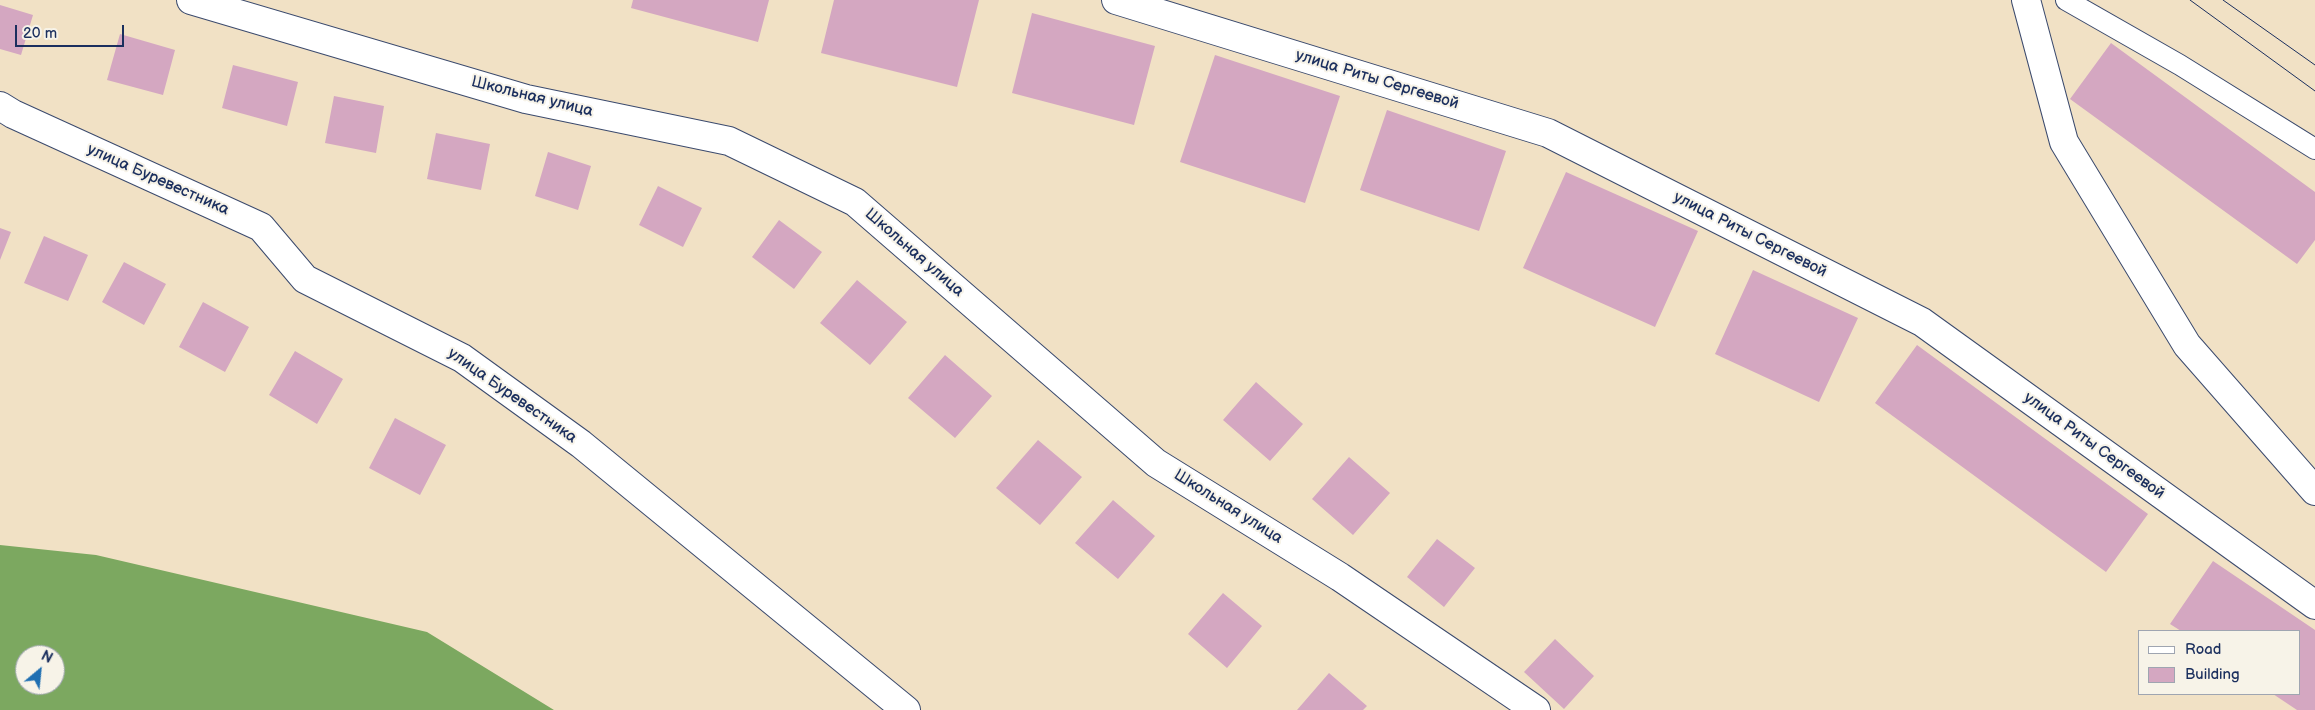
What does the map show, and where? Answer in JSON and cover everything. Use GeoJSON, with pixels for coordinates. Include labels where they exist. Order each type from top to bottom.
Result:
{"type":"FeatureCollection","features":[{"type":"Feature","properties":{"kind":"street","name":"Школьная улица"},"geometry":{"type":"LineString","coordinates":[[192,0],[526,99],[729,141],[855,202],[1156,463],[1340,577],[1536,710]]}},
{"type":"Feature","properties":{"kind":"street","name":"улица Риты Сергеевой"},"geometry":{"type":"LineString","coordinates":[[1116,0],[1557,137],[1922,322],[2315,605]]}},
{"type":"Feature","properties":{"kind":"street"},"geometry":{"type":"LineString","coordinates":[[2026,0],[2064,142],[2187,345],[2315,491]]}},
{"type":"Feature","properties":{"kind":"street","name":"улица Буревестника"},"geometry":{"type":"LineString","coordinates":[[0,106],[13,114],[261,227],[305,279],[462,358],[581,444],[906,710]]}},
{"type":"Feature","properties":{"kind":"lane"},"geometry":{"type":"LineString","coordinates":[[2066,0],[2180,65],[2315,148]]}},
{"type":"Feature","properties":{"kind":"green space"},"geometry":{"type":"Polygon","coordinates":[[[0,545],[96,555],[427,632],[554,710],[0,710],[0,545]]]}},
{"type":"Feature","properties":{"kind":"building"},"geometry":{"type":"Polygon","coordinates":[[[633,0],[769,0],[758,42],[631,8],[633,0]]]}},
{"type":"Feature","properties":{"kind":"building"},"geometry":{"type":"Polygon","coordinates":[[[834,0],[979,0],[957,87],[821,53],[834,0]]]}},
{"type":"Feature","properties":{"kind":"building"},"geometry":{"type":"Polygon","coordinates":[[[0,5],[33,15],[21,55],[0,49],[0,5]]]}},
{"type":"Feature","properties":{"kind":"building"},"geometry":{"type":"Polygon","coordinates":[[[1032,13],[1155,46],[1134,125],[1012,93],[1032,13]]]}},
{"type":"Feature","properties":{"kind":"building"},"geometry":{"type":"Polygon","coordinates":[[[120,34],[175,50],[163,95],[107,80],[120,34]]]}},
{"type":"Feature","properties":{"kind":"building"},"geometry":{"type":"Polygon","coordinates":[[[2111,43],[2315,192],[2315,240],[2297,264],[2070,99],[2111,43]]]}},
{"type":"Feature","properties":{"kind":"building"},"geometry":{"type":"Polygon","coordinates":[[[1215,55],[1340,96],[1305,203],[1180,162],[1215,55]]]}},
{"type":"Feature","properties":{"kind":"building"},"geometry":{"type":"Polygon","coordinates":[[[233,65],[298,82],[287,126],[222,108],[233,65]]]}},
{"type":"Feature","properties":{"kind":"building"},"geometry":{"type":"Polygon","coordinates":[[[334,96],[384,106],[376,153],[325,143],[334,96]]]}},
{"type":"Feature","properties":{"kind":"building"},"geometry":{"type":"Polygon","coordinates":[[[1387,110],[1506,151],[1479,231],[1360,190],[1387,110]]]}},
{"type":"Feature","properties":{"kind":"building"},"geometry":{"type":"Polygon","coordinates":[[[436,133],[490,144],[481,190],[427,179],[436,133]]]}},
{"type":"Feature","properties":{"kind":"building"},"geometry":{"type":"Polygon","coordinates":[[[548,152],[591,166],[578,210],[535,196],[548,152]]]}},
{"type":"Feature","properties":{"kind":"building"},"geometry":{"type":"Polygon","coordinates":[[[1566,172],[1698,231],[1655,327],[1523,268],[1566,172]]]}},
{"type":"Feature","properties":{"kind":"building"},"geometry":{"type":"Polygon","coordinates":[[[658,186],[702,208],[683,247],[639,225],[658,186]]]}},
{"type":"Feature","properties":{"kind":"building"},"geometry":{"type":"Polygon","coordinates":[[[779,220],[822,252],[794,289],[752,257],[779,220]]]}},
{"type":"Feature","properties":{"kind":"building"},"geometry":{"type":"Polygon","coordinates":[[[0,228],[11,232],[0,260],[0,228]]]}},
{"type":"Feature","properties":{"kind":"building"},"geometry":{"type":"Polygon","coordinates":[[[44,236],[88,255],[68,301],[24,283],[44,236]]]}},
{"type":"Feature","properties":{"kind":"building"},"geometry":{"type":"Polygon","coordinates":[[[124,262],[166,284],[144,325],[102,302],[124,262]]]}},
{"type":"Feature","properties":{"kind":"building"},"geometry":{"type":"Polygon","coordinates":[[[1753,270],[1858,318],[1819,402],[1715,354],[1753,270]]]}},
{"type":"Feature","properties":{"kind":"building"},"geometry":{"type":"Polygon","coordinates":[[[857,280],[907,322],[870,365],[820,323],[857,280]]]}},
{"type":"Feature","properties":{"kind":"building"},"geometry":{"type":"Polygon","coordinates":[[[203,302],[249,327],[225,372],[179,347],[203,302]]]}},
{"type":"Feature","properties":{"kind":"building"},"geometry":{"type":"Polygon","coordinates":[[[1917,345],[2148,514],[2106,572],[1875,403],[1917,345]]]}},
{"type":"Feature","properties":{"kind":"building"},"geometry":{"type":"Polygon","coordinates":[[[295,351],[343,379],[317,424],[269,395],[295,351]]]}},
{"type":"Feature","properties":{"kind":"building"},"geometry":{"type":"Polygon","coordinates":[[[945,355],[992,396],[955,438],[908,398],[945,355]]]}},
{"type":"Feature","properties":{"kind":"building"},"geometry":{"type":"Polygon","coordinates":[[[1256,382],[1303,424],[1270,461],[1223,420],[1256,382]]]}},
{"type":"Feature","properties":{"kind":"building"},"geometry":{"type":"Polygon","coordinates":[[[395,418],[446,445],[420,495],[369,468],[395,418]]]}},
{"type":"Feature","properties":{"kind":"building"},"geometry":{"type":"Polygon","coordinates":[[[1038,440],[1082,477],[1040,525],[996,488],[1038,440]]]}},
{"type":"Feature","properties":{"kind":"building"},"geometry":{"type":"Polygon","coordinates":[[[1349,457],[1390,493],[1353,535],[1312,499],[1349,457]]]}},
{"type":"Feature","properties":{"kind":"building"},"geometry":{"type":"Polygon","coordinates":[[[1113,500],[1155,536],[1118,579],[1075,543],[1113,500]]]}},
{"type":"Feature","properties":{"kind":"building"},"geometry":{"type":"Polygon","coordinates":[[[1437,539],[1475,568],[1444,607],[1407,577],[1437,539]]]}},
{"type":"Feature","properties":{"kind":"building"},"geometry":{"type":"Polygon","coordinates":[[[2213,561],[2315,630],[2315,710],[2297,710],[2274,695],[2300,695],[2300,630],[2179,630],[2170,624],[2213,561]]]}},
{"type":"Feature","properties":{"kind":"building"},"geometry":{"type":"Polygon","coordinates":[[[1223,593],[1262,626],[1227,668],[1188,634],[1223,593]]]}},
{"type":"Feature","properties":{"kind":"building"},"geometry":{"type":"Polygon","coordinates":[[[1555,639],[1594,676],[1564,709],[1524,672],[1555,639]]]}},
{"type":"Feature","properties":{"kind":"building"},"geometry":{"type":"Polygon","coordinates":[[[1329,673],[1367,706],[1363,710],[1297,710],[1329,673]]]}},
{"type":"Feature","properties":{"kind":"tram line"},"geometry":{"type":"LineString","coordinates":[[2190,0],[2315,91]]}},
{"type":"Feature","properties":{"kind":"tram line"},"geometry":{"type":"LineString","coordinates":[[2223,0],[2315,65]]}}]}
